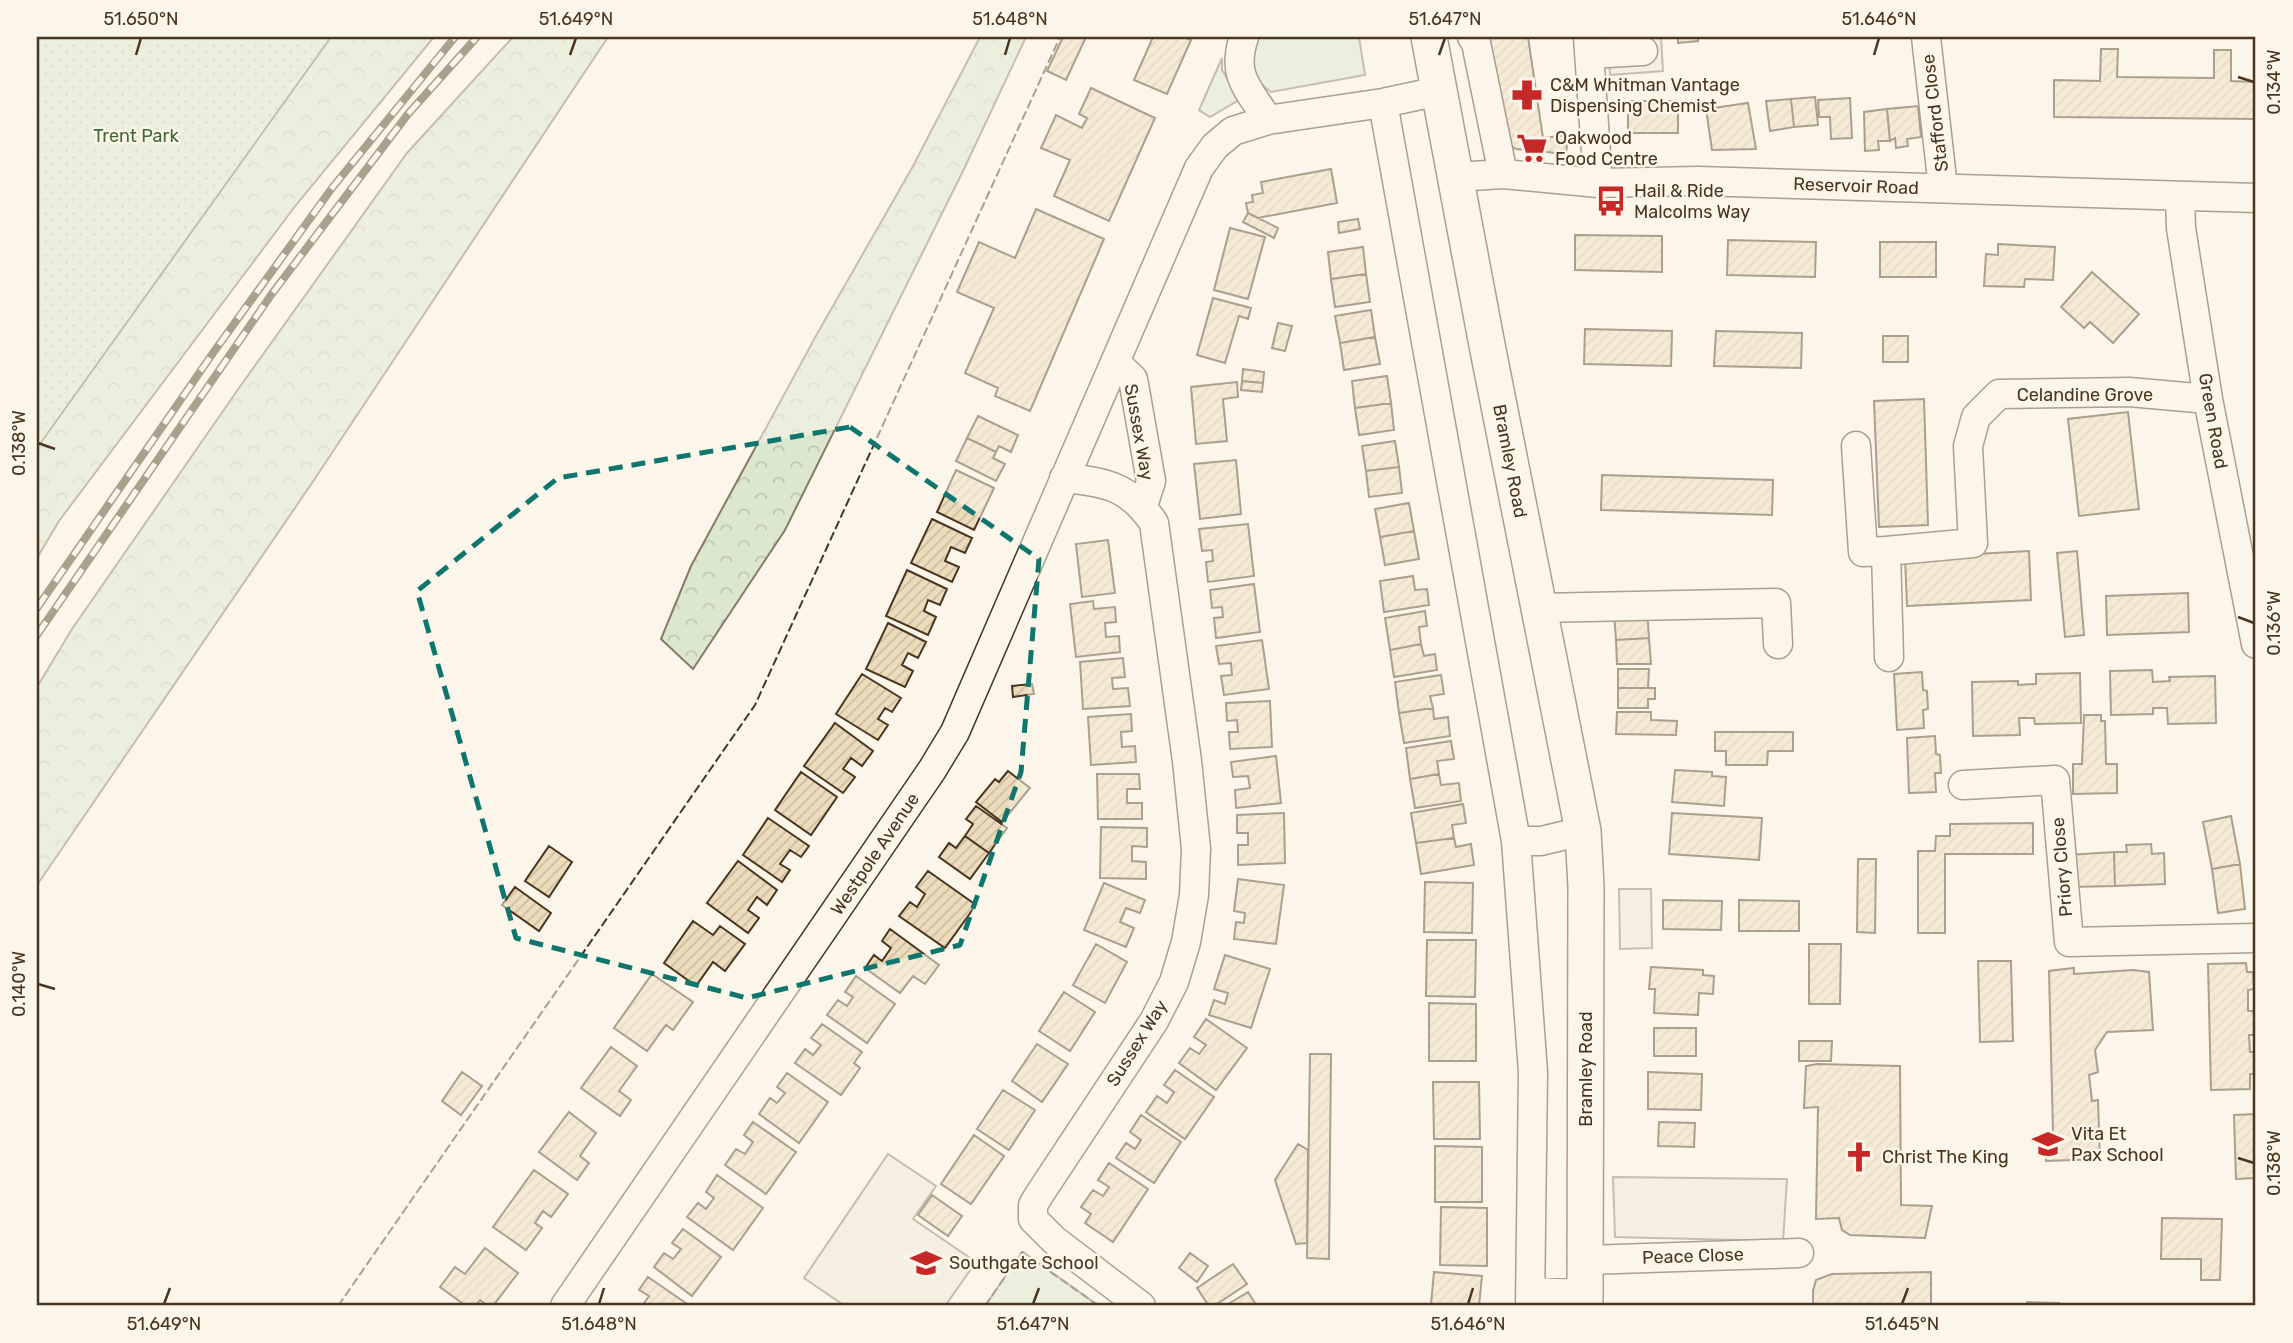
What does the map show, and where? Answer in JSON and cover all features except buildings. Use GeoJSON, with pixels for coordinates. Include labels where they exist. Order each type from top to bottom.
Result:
{"type":"FeatureCollection","features":[{"type":"Feature","properties":{"kind":"main road","name":"Bramley Road"},"geometry":{"type":"LineString","coordinates":[[1429,37],[1583,831],[1586,887],[1585,1300]]}},
{"type":"Feature","properties":{"kind":"street"},"geometry":{"type":"LineString","coordinates":[[1244,37],[1238,53],[1238,70],[1268,120]]}},
{"type":"Feature","properties":{"kind":"street"},"geometry":{"type":"LineString","coordinates":[[1472,37],[1476,43],[1503,174]]}},
{"type":"Feature","properties":{"kind":"street","name":"Stafford Close"},"geometry":{"type":"LineString","coordinates":[[1926,37],[1943,188]]}},
{"type":"Feature","properties":{"kind":"street"},"geometry":{"type":"LineString","coordinates":[[1598,183],[1589,46],[1643,51]]}},
{"type":"Feature","properties":{"kind":"street"},"geometry":{"type":"LineString","coordinates":[[1116,363],[1199,168],[1215,146],[1233,131],[1268,120],[1382,103],[1439,91]]}},
{"type":"Feature","properties":{"kind":"street"},"geometry":{"type":"LineString","coordinates":[[1382,103],[1516,841],[1533,1072],[1530,1299],[1585,1300]]}},
{"type":"Feature","properties":{"kind":"street","name":"Reservoir Road"},"geometry":{"type":"LineString","coordinates":[[1456,177],[1503,174],[1598,183],[1698,181],[2256,198]]}},
{"type":"Feature","properties":{"kind":"street","name":"Green Road"},"geometry":{"type":"LineString","coordinates":[[2180,197],[2181,228],[2208,399],[2256,644]]}},
{"type":"Feature","properties":{"kind":"street","name":"Westpole Avenue"},"geometry":{"type":"LineString","coordinates":[[565,1306],[933,770],[970,699],[1116,363]]}},
{"type":"Feature","properties":{"kind":"street","name":"Sussex Way"},"geometry":{"type":"LineString","coordinates":[[1116,363],[1133,379],[1151,481],[1143,506]]}},
{"type":"Feature","properties":{"kind":"street","name":"Celandine Grove"},"geometry":{"type":"LineString","coordinates":[[1856,446],[1863,552],[1973,543],[1968,446],[1976,417],[1999,394],[2129,393],[2208,399]]}},
{"type":"Feature","properties":{"kind":"street","name":"Sussex Way"},"geometry":{"type":"LineString","coordinates":[[1064,478],[1102,482],[1121,489],[1143,506],[1154,523],[1187,761],[1196,849],[1194,895],[1186,942],[1174,982],[1154,1021],[1032,1205],[1033,1219],[1054,1240],[1141,1306]]}},
{"type":"Feature","properties":{"kind":"street"},"geometry":{"type":"LineString","coordinates":[[1886,551],[1889,657]]}},
{"type":"Feature","properties":{"kind":"street"},"geometry":{"type":"LineString","coordinates":[[1538,608],[1776,603],[1778,644]]}},
{"type":"Feature","properties":{"kind":"street","name":"Priory Close"},"geometry":{"type":"LineString","coordinates":[[1963,785],[2055,780],[2069,943],[2256,938]]}},
{"type":"Feature","properties":{"kind":"street"},"geometry":{"type":"LineString","coordinates":[[1516,841],[1541,841],[1583,831]]}},
{"type":"Feature","properties":{"kind":"street","name":"Peace Close"},"geometry":{"type":"LineString","coordinates":[[1587,1260],[1799,1253]]}},
{"type":"Feature","properties":{"kind":"highlighted area"},"geometry":{"type":"Polygon","coordinates":[[[850,427],[1039,559],[1021,772],[960,945],[747,998],[516,938],[417,591],[558,478],[850,427]]]}},
{"type":"Feature","properties":{"kind":"green space","name":"Trent Park"},"geometry":{"type":"Polygon","coordinates":[[[37,37],[331,37],[37,448],[37,37]]]}},
{"type":"Feature","properties":{"kind":"green space"},"geometry":{"type":"Polygon","coordinates":[[[316,37],[434,37],[296,205],[59,521],[37,558],[37,232],[316,37]]]}},
{"type":"Feature","properties":{"kind":"green space"},"geometry":{"type":"Polygon","coordinates":[[[513,37],[608,37],[312,483],[37,885],[37,687],[72,629],[239,388],[407,153],[513,37]]]}},
{"type":"Feature","properties":{"kind":"green space"},"geometry":{"type":"Polygon","coordinates":[[[980,37],[1026,37],[963,171],[785,530],[693,669],[661,639],[691,566],[817,334],[912,168],[980,37]]]}},
{"type":"Feature","properties":{"kind":"green space"},"geometry":{"type":"Polygon","coordinates":[[[1257,37],[1359,37],[1365,75],[1271,92],[1259,81],[1254,68],[1257,37]]]}},
{"type":"Feature","properties":{"kind":"green space"},"geometry":{"type":"Polygon","coordinates":[[[1222,58],[1222,70],[1238,96],[1237,101],[1210,117],[1199,110],[1222,58]]]}},
{"type":"Feature","properties":{"kind":"green space"},"geometry":{"type":"Polygon","coordinates":[[[1023,1252],[1099,1306],[985,1306],[1023,1252]]]}},
{"type":"Feature","properties":{"kind":"shaded area"},"geometry":{"type":"Polygon","coordinates":[[[1608,37],[1661,37],[1663,71],[1610,75],[1608,37]]]}},
{"type":"Feature","properties":{"kind":"shaded area"},"geometry":{"type":"Polygon","coordinates":[[[1619,889],[1651,889],[1652,948],[1620,949],[1619,889]]]}},
{"type":"Feature","properties":{"kind":"shaded area"},"geometry":{"type":"Polygon","coordinates":[[[888,1154],[936,1186],[913,1219],[976,1262],[945,1306],[845,1306],[804,1278],[888,1154]]]}},
{"type":"Feature","properties":{"kind":"shaded area"},"geometry":{"type":"Polygon","coordinates":[[[1613,1177],[1787,1179],[1783,1241],[1615,1237],[1613,1177]]]}},
{"type":"Feature","properties":{"kind":"railway"},"geometry":{"type":"LineString","coordinates":[[37,608],[213,353],[332,188],[455,37]]}},
{"type":"Feature","properties":{"kind":"railway"},"geometry":{"type":"LineString","coordinates":[[37,635],[271,295],[408,114],[477,37]]}},
{"type":"Feature","properties":{"kind":"fence"},"geometry":{"type":"LineString","coordinates":[[338,1306],[755,705],[1060,37]]}},
{"type":"Feature","properties":{"kind":"fence"},"geometry":{"type":"LineString","coordinates":[[985,1306],[1022,1252],[1099,1306]]}},
{"type":"Feature","properties":{"kind":"place","name":"C&M Whitman Vantage Dispensing Chemist"},"geometry":{"type":"Point","coordinates":[1527,95]}},
{"type":"Feature","properties":{"kind":"place","name":"Oakwood Food Centre"},"geometry":{"type":"Point","coordinates":[1532,148]}},
{"type":"Feature","properties":{"kind":"place","name":"Hail & Ride Malcolms Way"},"geometry":{"type":"Point","coordinates":[1611,201]}},
{"type":"Feature","properties":{"kind":"place","name":"Vita Et Pax School"},"geometry":{"type":"Point","coordinates":[2048,1144]}},
{"type":"Feature","properties":{"kind":"place","name":"Christ The King"},"geometry":{"type":"Point","coordinates":[1859,1157]}},
{"type":"Feature","properties":{"kind":"place","name":"Southgate School"},"geometry":{"type":"Point","coordinates":[926,1263]}}]}
